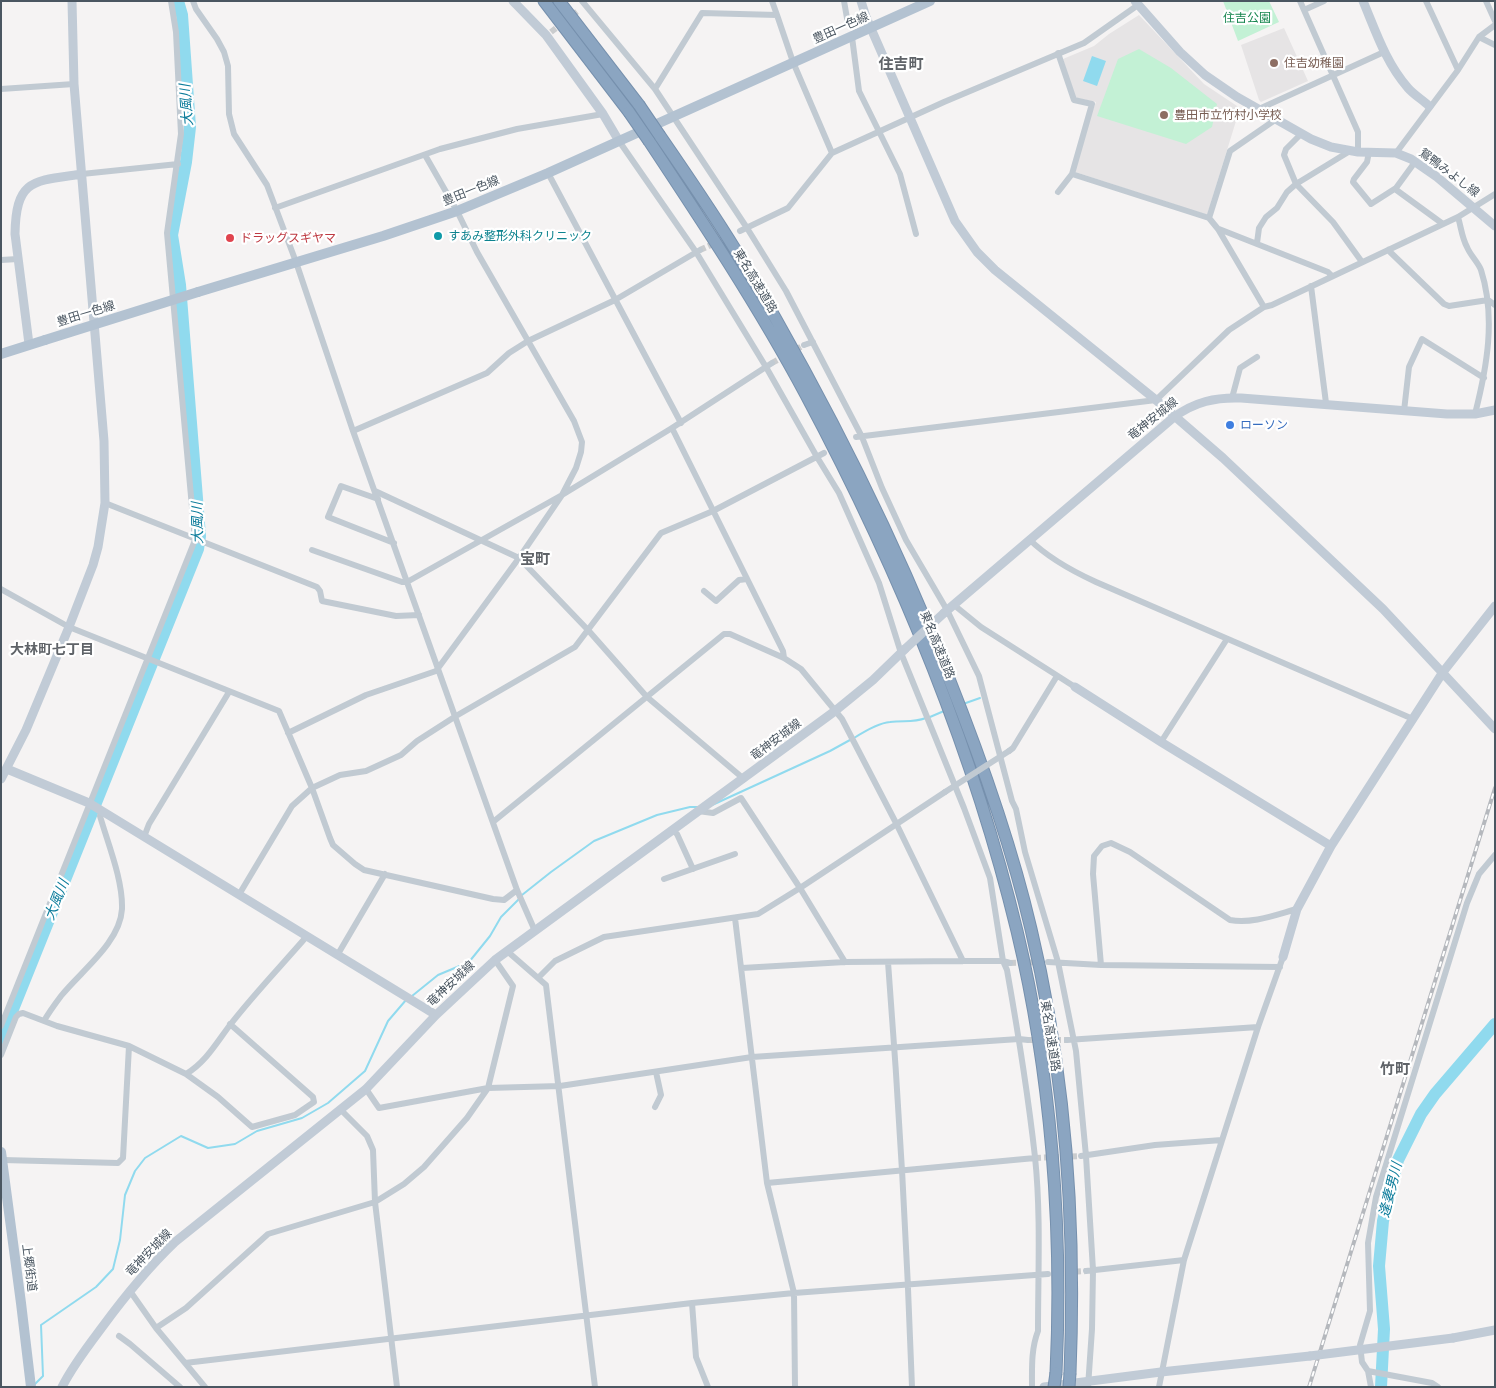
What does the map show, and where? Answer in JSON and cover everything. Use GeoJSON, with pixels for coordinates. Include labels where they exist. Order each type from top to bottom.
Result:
{"type":"FeatureCollection","features":[{"type":"Feature","properties":{"kind":"highway","name":"東名高速道路"},"geometry":{"type":"LineString","coordinates":[[544,1],[649,141],[731,267],[804,393],[841,463],[895,578],[944,698],[990,832],[1017,933],[1028,983],[1045,1088],[1052,1153],[1058,1295],[1054,1387]]}},
{"type":"Feature","properties":{"kind":"highway","name":"東名高速道路"},"geometry":{"type":"LineString","coordinates":[[559,1],[639,105],[660,136],[743,262],[815,388],[908,577],[990,788],[1032,930],[1060,1088],[1071,1236],[1072,1295],[1068,1387]]}},
{"type":"Feature","properties":{"kind":"main road","name":"豊田一色線"},"geometry":{"type":"LineString","coordinates":[[1,354],[457,211],[548,173],[930,1]]}},
{"type":"Feature","properties":{"kind":"main road","name":"上郷街道"},"geometry":{"type":"LineString","coordinates":[[2,1156],[30,1387]]}},
{"type":"Feature","properties":{"kind":"street"},"geometry":{"type":"LineString","coordinates":[[1,779],[4,768],[26,730],[69,627],[98,547],[105,503],[104,441],[74,84],[72,1]]}},
{"type":"Feature","properties":{"kind":"street"},"geometry":{"type":"LineString","coordinates":[[1,1026],[194,540],[167,233],[181,134],[176,32],[171,1]]}},
{"type":"Feature","properties":{"kind":"street"},"geometry":{"type":"LineString","coordinates":[[193,1],[200,15],[217,39],[226,59],[228,66],[229,114],[234,134],[267,185],[296,262],[407,582],[517,890],[535,932]]}},
{"type":"Feature","properties":{"kind":"street"},"geometry":{"type":"LineString","coordinates":[[513,1],[548,33],[619,141],[698,251],[769,365],[817,457],[839,493],[879,583],[962,801],[990,878],[1019,1039],[1035,1158],[1038,1331],[1034,1340],[1032,1387]]}},
{"type":"Feature","properties":{"kind":"street"},"geometry":{"type":"LineString","coordinates":[[772,1],[792,62],[832,153]]}},
{"type":"Feature","properties":{"kind":"street"},"geometry":{"type":"LineString","coordinates":[[844,1],[848,24]]}},
{"type":"Feature","properties":{"kind":"street"},"geometry":{"type":"LineString","coordinates":[[861,1],[955,221],[977,252],[995,270],[1156,400],[1223,458],[1383,609],[1495,729]]}},
{"type":"Feature","properties":{"kind":"street"},"geometry":{"type":"LineString","coordinates":[[1256,244],[1259,228],[1266,217],[1277,208],[1287,192],[1296,184],[1354,151],[1358,132],[1300,1]]}},
{"type":"Feature","properties":{"kind":"street"},"geometry":{"type":"LineString","coordinates":[[1304,10],[1324,1]]}},
{"type":"Feature","properties":{"kind":"street"},"geometry":{"type":"LineString","coordinates":[[1363,1],[1384,52],[1394,70],[1410,90],[1430,106]]}},
{"type":"Feature","properties":{"kind":"street"},"geometry":{"type":"LineString","coordinates":[[1426,1],[1458,70]]}},
{"type":"Feature","properties":{"kind":"street"},"geometry":{"type":"LineString","coordinates":[[1486,1],[1495,20]]}},
{"type":"Feature","properties":{"kind":"street"},"geometry":{"type":"LineString","coordinates":[[578,10],[584,2],[655,89],[747,228],[786,292],[813,342],[859,437],[906,540],[948,609],[979,676],[1012,802],[1016,809],[1025,852],[1058,962],[1075,1040],[1092,1329],[1088,1384]]}},
{"type":"Feature","properties":{"kind":"street"},"geometry":{"type":"LineString","coordinates":[[740,230],[788,208],[832,153],[966,97],[1058,53],[1084,43],[1137,3]]}},
{"type":"Feature","properties":{"kind":"street","name":"鴛鴨みよし線"},"geometry":{"type":"LineString","coordinates":[[1137,3],[1180,52],[1206,75],[1237,97],[1301,134],[1331,147],[1354,151],[1402,154],[1437,177],[1495,226]]}},
{"type":"Feature","properties":{"kind":"street"},"geometry":{"type":"LineString","coordinates":[[655,89],[702,13],[777,15]]}},
{"type":"Feature","properties":{"kind":"street"},"geometry":{"type":"LineString","coordinates":[[1396,153],[1458,70],[1479,37],[1495,25]]}},
{"type":"Feature","properties":{"kind":"street"},"geometry":{"type":"LineString","coordinates":[[852,37],[859,91],[900,174],[916,234]]}},
{"type":"Feature","properties":{"kind":"street"},"geometry":{"type":"LineString","coordinates":[[1479,37],[1495,45]]}},
{"type":"Feature","properties":{"kind":"street"},"geometry":{"type":"LineString","coordinates":[[1260,109],[1384,52]]}},
{"type":"Feature","properties":{"kind":"street"},"geometry":{"type":"LineString","coordinates":[[1058,53],[1074,100],[1092,104],[1072,174],[1058,192]]}},
{"type":"Feature","properties":{"kind":"street"},"geometry":{"type":"LineString","coordinates":[[1,89],[74,84]]}},
{"type":"Feature","properties":{"kind":"street"},"geometry":{"type":"LineString","coordinates":[[275,208],[440,149],[517,129],[602,114]]}},
{"type":"Feature","properties":{"kind":"street"},"geometry":{"type":"LineString","coordinates":[[1209,218],[1230,151],[1275,120]]}},
{"type":"Feature","properties":{"kind":"street"},"geometry":{"type":"LineString","coordinates":[[1301,134],[1286,149],[1284,155],[1296,184],[1333,222],[1362,262]]}},
{"type":"Feature","properties":{"kind":"street"},"geometry":{"type":"LineString","coordinates":[[1369,152],[1367,162],[1353,182],[1371,204],[1395,189],[1416,162]]}},
{"type":"Feature","properties":{"kind":"street"},"geometry":{"type":"LineString","coordinates":[[288,733],[366,696],[436,671],[519,558],[562,495],[580,461],[582,442],[574,421],[476,252],[457,211],[425,155]]}},
{"type":"Feature","properties":{"kind":"street"},"geometry":{"type":"LineString","coordinates":[[29,344],[18,259],[15,217],[16,208],[22,193],[30,186],[45,179],[178,164]]}},
{"type":"Feature","properties":{"kind":"street"},"geometry":{"type":"LineString","coordinates":[[548,173],[681,423]]}},
{"type":"Feature","properties":{"kind":"street"},"geometry":{"type":"LineString","coordinates":[[1072,174],[1209,218],[1218,229],[1264,307]]}},
{"type":"Feature","properties":{"kind":"street"},"geometry":{"type":"LineString","coordinates":[[1395,189],[1443,224]]}},
{"type":"Feature","properties":{"kind":"street"},"geometry":{"type":"LineString","coordinates":[[859,437],[1156,400],[1229,330],[1264,307],[1272,305],[1458,218],[1495,194]]}},
{"type":"Feature","properties":{"kind":"street"},"geometry":{"type":"LineString","coordinates":[[1458,218],[1467,248],[1480,268],[1493,328],[1488,360],[1475,414]]}},
{"type":"Feature","properties":{"kind":"street"},"geometry":{"type":"LineString","coordinates":[[1218,229],[1328,272],[1332,276]]}},
{"type":"Feature","properties":{"kind":"street"},"geometry":{"type":"LineString","coordinates":[[1388,250],[1444,304],[1449,306],[1488,300],[1495,305]]}},
{"type":"Feature","properties":{"kind":"street"},"geometry":{"type":"LineString","coordinates":[[354,431],[487,373],[509,352],[528,341],[615,300],[698,251]]}},
{"type":"Feature","properties":{"kind":"street"},"geometry":{"type":"LineString","coordinates":[[1,260],[18,259]]}},
{"type":"Feature","properties":{"kind":"street"},"geometry":{"type":"LineString","coordinates":[[1311,286],[1326,404]]}},
{"type":"Feature","properties":{"kind":"street"},"geometry":{"type":"LineString","coordinates":[[1404,411],[1409,367],[1422,339],[1484,378]]}},
{"type":"Feature","properties":{"kind":"street"},"geometry":{"type":"LineString","coordinates":[[804,345],[813,342]]}},
{"type":"Feature","properties":{"kind":"street"},"geometry":{"type":"LineString","coordinates":[[1232,398],[1240,368],[1257,357]]}},
{"type":"Feature","properties":{"kind":"street"},"geometry":{"type":"LineString","coordinates":[[312,550],[402,582],[407,582],[562,495],[681,423],[769,365]]}},
{"type":"Feature","properties":{"kind":"street","name":"竜神安城線"},"geometry":{"type":"LineString","coordinates":[[62,1387],[72,1368],[130,1290],[175,1242],[366,1089],[436,1015],[495,960],[835,711],[1029,539],[1188,407],[1220,398],[1232,398],[1404,411],[1475,414],[1495,410]]}},
{"type":"Feature","properties":{"kind":"street"},"geometry":{"type":"LineString","coordinates":[[672,428],[783,651],[784,658]]}},
{"type":"Feature","properties":{"kind":"street"},"geometry":{"type":"LineString","coordinates":[[240,893],[292,806],[312,788],[340,775],[366,771],[401,755],[417,741],[456,716],[575,647],[661,533],[713,511],[824,453]]}},
{"type":"Feature","properties":{"kind":"street"},"geometry":{"type":"LineString","coordinates":[[378,499],[341,486],[328,517],[394,543]]}},
{"type":"Feature","properties":{"kind":"street"},"geometry":{"type":"LineString","coordinates":[[375,491],[519,558],[588,630],[647,697],[744,779]]}},
{"type":"Feature","properties":{"kind":"street"},"geometry":{"type":"LineString","coordinates":[[105,503],[194,540],[317,587],[322,601],[396,616],[419,615]]}},
{"type":"Feature","properties":{"kind":"street"},"geometry":{"type":"LineString","coordinates":[[1029,539],[1041,552],[1080,574],[1413,719]]}},
{"type":"Feature","properties":{"kind":"street"},"geometry":{"type":"LineString","coordinates":[[704,591],[716,601],[738,580],[747,579]]}},
{"type":"Feature","properties":{"kind":"street"},"geometry":{"type":"LineString","coordinates":[[1,589],[69,627],[279,711],[312,788],[333,844],[360,868],[493,899],[504,900],[517,890]]}},
{"type":"Feature","properties":{"kind":"street"},"geometry":{"type":"LineString","coordinates":[[1159,1387],[1184,1260],[1258,1027],[1280,967],[1297,909],[1331,846],[1443,672],[1495,606]]}},
{"type":"Feature","properties":{"kind":"street"},"geometry":{"type":"LineString","coordinates":[[948,609],[981,627],[1161,742],[1331,846]]}},
{"type":"Feature","properties":{"kind":"street"},"geometry":{"type":"LineString","coordinates":[[493,822],[724,634],[730,634],[784,658],[801,669],[842,719],[896,823],[963,960]]}},
{"type":"Feature","properties":{"kind":"street"},"geometry":{"type":"LineString","coordinates":[[1161,742],[1226,639]]}},
{"type":"Feature","properties":{"kind":"street"},"geometry":{"type":"LineString","coordinates":[[539,977],[555,961],[604,937],[758,914],[896,823],[1009,752],[1057,676]]}},
{"type":"Feature","properties":{"kind":"street"},"geometry":{"type":"LineString","coordinates":[[144,837],[149,824],[229,692]]}},
{"type":"Feature","properties":{"kind":"street"},"geometry":{"type":"LineString","coordinates":[[4,768],[89,803],[240,893],[436,1015]]}},
{"type":"Feature","properties":{"kind":"street"},"geometry":{"type":"LineString","coordinates":[[698,811],[713,813],[741,798],[800,888],[844,962]]}},
{"type":"Feature","properties":{"kind":"street"},"geometry":{"type":"LineString","coordinates":[[44,1021],[62,996],[110,941],[118,926],[122,910],[121,890],[100,816],[102,811]]}},
{"type":"Feature","properties":{"kind":"street"},"geometry":{"type":"LineString","coordinates":[[672,830],[677,834],[693,869]]}},
{"type":"Feature","properties":{"kind":"street"},"geometry":{"type":"LineString","coordinates":[[1101,965],[1093,874],[1094,856],[1102,846],[1111,843],[1130,852],[1230,920],[1240,922],[1297,909]]}},
{"type":"Feature","properties":{"kind":"street"},"geometry":{"type":"LineString","coordinates":[[664,879],[735,854]]}},
{"type":"Feature","properties":{"kind":"street"},"geometry":{"type":"LineString","coordinates":[[1371,1387],[1368,1372],[1362,1362],[1360,1345],[1370,1311],[1368,1242],[1376,1197],[1470,895],[1479,874],[1495,855]]}},
{"type":"Feature","properties":{"kind":"street"},"geometry":{"type":"LineString","coordinates":[[338,954],[385,874]]}},
{"type":"Feature","properties":{"kind":"street"},"geometry":{"type":"LineString","coordinates":[[736,918],[767,1183],[794,1293],[795,1387]]}},
{"type":"Feature","properties":{"kind":"street"},"geometry":{"type":"LineString","coordinates":[[186,1074],[211,1051],[230,1024],[307,936]]}},
{"type":"Feature","properties":{"kind":"street"},"geometry":{"type":"LineString","coordinates":[[506,951],[539,977],[546,985],[588,1315],[595,1387]]}},
{"type":"Feature","properties":{"kind":"street"},"geometry":{"type":"LineString","coordinates":[[156,1328],[186,1308],[268,1234],[375,1202],[404,1184],[424,1167],[467,1118],[488,1088],[513,986],[495,960]]}},
{"type":"Feature","properties":{"kind":"street"},"geometry":{"type":"LineString","coordinates":[[742,968],[844,962],[963,960],[1006,962]]}},
{"type":"Feature","properties":{"kind":"street"},"geometry":{"type":"LineString","coordinates":[[888,962],[895,1047],[912,1387]]}},
{"type":"Feature","properties":{"kind":"street"},"geometry":{"type":"LineString","coordinates":[[1048,962],[1101,965],[1280,967]]}},
{"type":"Feature","properties":{"kind":"street"},"geometry":{"type":"LineString","coordinates":[[1,1055],[16,1018],[23,1013],[129,1046],[186,1074],[218,1097],[254,1128],[295,1115],[314,1102],[313,1097],[230,1024]]}},
{"type":"Feature","properties":{"kind":"street"},"geometry":{"type":"LineString","coordinates":[[1066,1040],[1258,1027]]}},
{"type":"Feature","properties":{"kind":"street"},"geometry":{"type":"LineString","coordinates":[[366,1089],[378,1108],[488,1088],[560,1086],[752,1058],[895,1047],[1028,1040]]}},
{"type":"Feature","properties":{"kind":"street"},"geometry":{"type":"LineString","coordinates":[[2,1156],[118,1163],[123,1158],[129,1046]]}},
{"type":"Feature","properties":{"kind":"street"},"geometry":{"type":"LineString","coordinates":[[655,1107],[661,1096],[656,1072]]}},
{"type":"Feature","properties":{"kind":"street"},"geometry":{"type":"LineString","coordinates":[[341,1110],[367,1136],[373,1150],[375,1202],[397,1387]]}},
{"type":"Feature","properties":{"kind":"street"},"geometry":{"type":"LineString","coordinates":[[1083,1156],[1155,1144],[1222,1140]]}},
{"type":"Feature","properties":{"kind":"street"},"geometry":{"type":"LineString","coordinates":[[767,1183],[1035,1158]]}},
{"type":"Feature","properties":{"kind":"street"},"geometry":{"type":"LineString","coordinates":[[1089,1270],[1184,1260]]}},
{"type":"Feature","properties":{"kind":"street"},"geometry":{"type":"LineString","coordinates":[[185,1363],[692,1303],[794,1293],[1048,1274]]}},
{"type":"Feature","properties":{"kind":"street"},"geometry":{"type":"LineString","coordinates":[[130,1290],[156,1328],[205,1387]]}},
{"type":"Feature","properties":{"kind":"street"},"geometry":{"type":"LineString","coordinates":[[692,1303],[696,1357],[708,1387]]}},
{"type":"Feature","properties":{"kind":"street"},"geometry":{"type":"LineString","coordinates":[[1044,1387],[1088,1384],[1161,1372],[1453,1338],[1495,1330]]}},
{"type":"Feature","properties":{"kind":"street"},"geometry":{"type":"LineString","coordinates":[[119,1336],[180,1387]]}},
{"type":"Feature","properties":{"kind":"street"},"geometry":{"type":"LineString","coordinates":[[1368,1372],[1432,1383],[1438,1387]]}},
{"type":"Feature","properties":{"kind":"shaded area","name":"豊田市立竹村小学校"},"geometry":{"type":"Polygon","coordinates":[[[1139,15],[1204,84],[1240,108],[1207,215],[1075,172],[1088,122],[1096,102],[1074,96],[1063,59],[1094,46],[1139,15]]]}},
{"type":"Feature","properties":{"kind":"shaded area","name":"住吉幼稚園"},"geometry":{"type":"Polygon","coordinates":[[[1284,28],[1308,81],[1261,102],[1241,45],[1284,28]]]}},
{"type":"Feature","properties":{"kind":"green space","name":"住吉公園"},"geometry":{"type":"Polygon","coordinates":[[[1223,1],[1269,1],[1279,22],[1238,41],[1223,1]]]}},
{"type":"Feature","properties":{"kind":"green space"},"geometry":{"type":"Polygon","coordinates":[[[1139,49],[1171,68],[1217,104],[1212,127],[1186,144],[1097,116],[1118,59],[1139,49]]]}},
{"type":"Feature","properties":{"kind":"water"},"geometry":{"type":"Polygon","coordinates":[[[1092,56],[1106,61],[1097,86],[1083,81],[1092,56]]]}},
{"type":"Feature","properties":{"kind":"waterway","name":"大風川"},"geometry":{"type":"LineString","coordinates":[[1,1039],[198,549],[200,536],[180,285],[172,235],[186,162],[190,127],[182,15],[178,1]]}},
{"type":"Feature","properties":{"kind":"waterway"},"geometry":{"type":"LineString","coordinates":[[963,704],[980,698]]}},
{"type":"Feature","properties":{"kind":"waterway"},"geometry":{"type":"LineString","coordinates":[[930,717],[944,711]]}},
{"type":"Feature","properties":{"kind":"waterway"},"geometry":{"type":"LineString","coordinates":[[854,738],[881,724],[926,718]]}},
{"type":"Feature","properties":{"kind":"waterway"},"geometry":{"type":"LineString","coordinates":[[710,806],[850,740]]}},
{"type":"Feature","properties":{"kind":"waterway"},"geometry":{"type":"LineString","coordinates":[[522,895],[594,841],[657,815],[690,807],[698,807]]}},
{"type":"Feature","properties":{"kind":"waterway"},"geometry":{"type":"LineString","coordinates":[[412,996],[438,975],[469,962],[490,936],[501,917],[519,899]]}},
{"type":"Feature","properties":{"kind":"waterway"},"geometry":{"type":"LineString","coordinates":[[34,1385],[43,1376],[41,1325],[96,1287],[113,1269],[120,1240],[125,1195],[135,1171],[145,1158],[181,1136],[208,1148],[235,1144],[257,1131],[302,1118],[328,1103],[365,1071],[388,1021],[406,1000]]}},
{"type":"Feature","properties":{"kind":"waterway","name":"逢妻男川"},"geometry":{"type":"LineString","coordinates":[[1381,1387],[1384,1329],[1379,1266],[1383,1221],[1398,1160],[1421,1114],[1435,1094],[1495,1024]]}},
{"type":"Feature","properties":{"kind":"tunnel"},"geometry":{"type":"LineString","coordinates":[[551,32],[579,10]]}},
{"type":"Feature","properties":{"kind":"tunnel"},"geometry":{"type":"LineString","coordinates":[[700,250],[717,242]]}},
{"type":"Feature","properties":{"kind":"tunnel"},"geometry":{"type":"LineString","coordinates":[[772,363],[804,345]]}},
{"type":"Feature","properties":{"kind":"tunnel"},"geometry":{"type":"LineString","coordinates":[[1010,963],[1039,962]]}},
{"type":"Feature","properties":{"kind":"tunnel"},"geometry":{"type":"LineString","coordinates":[[1028,1040],[1067,1040]]}},
{"type":"Feature","properties":{"kind":"tunnel"},"geometry":{"type":"LineString","coordinates":[[1035,1158],[1081,1156]]}},
{"type":"Feature","properties":{"kind":"tunnel"},"geometry":{"type":"LineString","coordinates":[[1057,1273],[1086,1271]]}},
{"type":"Feature","properties":{"kind":"railway"},"geometry":{"type":"LineString","coordinates":[[1309,1387],[1495,788]]}},
{"type":"Feature","properties":{"kind":"place","name":"住吉幼稚園"},"geometry":{"type":"Point","coordinates":[1274,63]}},
{"type":"Feature","properties":{"kind":"place","name":"豊田市立竹村小学校"},"geometry":{"type":"Point","coordinates":[1164,115]}},
{"type":"Feature","properties":{"kind":"place","name":"すあみ整形外科クリニック"},"geometry":{"type":"Point","coordinates":[438,236]}},
{"type":"Feature","properties":{"kind":"place","name":"ドラッグスギヤマ"},"geometry":{"type":"Point","coordinates":[230,238]}},
{"type":"Feature","properties":{"kind":"place","name":"ローソン"},"geometry":{"type":"Point","coordinates":[1230,425]}},
{"type":"Feature","properties":{"kind":"district","name":"住吉町"},"geometry":{"type":"Point","coordinates":[901,65]}},
{"type":"Feature","properties":{"kind":"district","name":"宝町"},"geometry":{"type":"Point","coordinates":[535,560]}},
{"type":"Feature","properties":{"kind":"district","name":"大林町七丁目"},"geometry":{"type":"Point","coordinates":[52,650]}},
{"type":"Feature","properties":{"kind":"district","name":"竹町"},"geometry":{"type":"Point","coordinates":[1395,1070]}}]}
